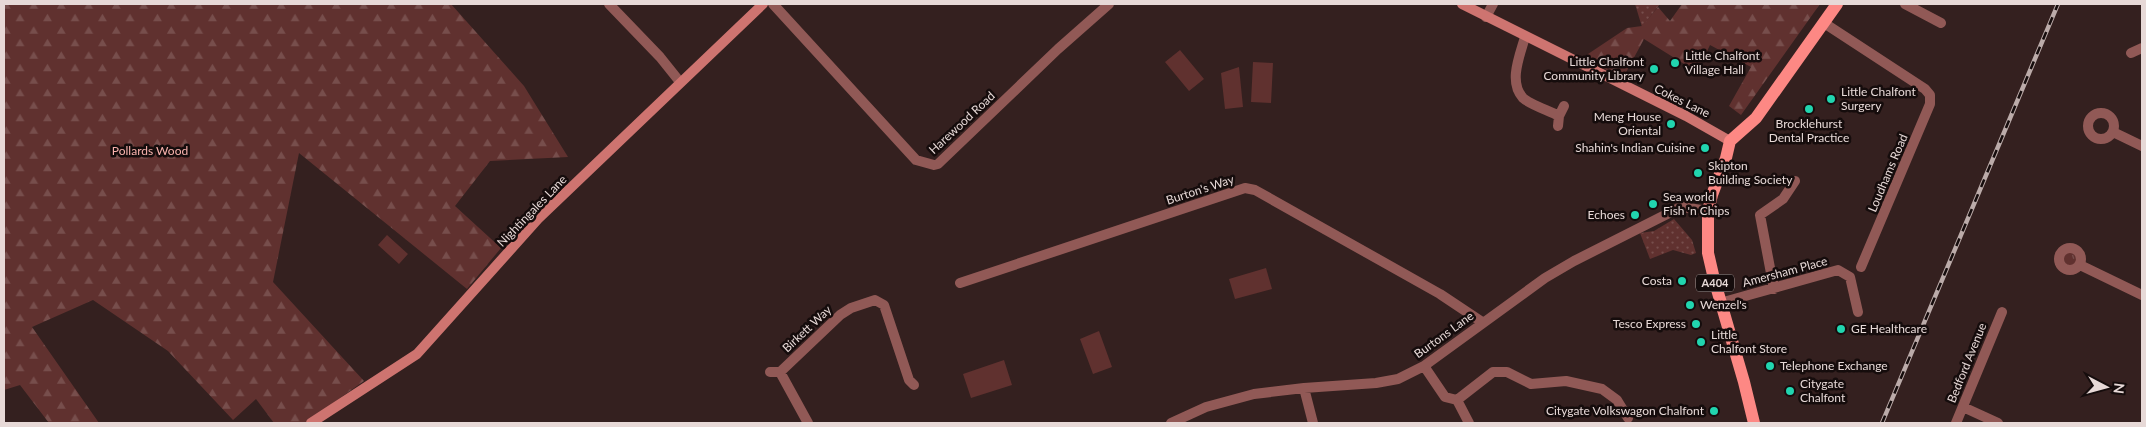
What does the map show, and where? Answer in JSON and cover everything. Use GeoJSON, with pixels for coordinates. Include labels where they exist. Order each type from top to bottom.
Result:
{"type":"FeatureCollection","features":[{"type":"Feature","properties":{"kind":"main road","name":"Nightingales Lane"},"geometry":{"type":"LineString","coordinates":[[311,423],[417,354],[538,220],[763,4]]}},
{"type":"Feature","properties":{"kind":"main road","name":"Cokes Lane"},"geometry":{"type":"LineString","coordinates":[[1462,4],[1686,116],[1730,141]]}},
{"type":"Feature","properties":{"kind":"main road"},"geometry":{"type":"LineString","coordinates":[[1730,141],[1756,118],[1837,4]]}},
{"type":"Feature","properties":{"kind":"main road","name":"A404"},"geometry":{"type":"LineString","coordinates":[[1730,141],[1708,211],[1708,253],[1754,423]]}},
{"type":"Feature","properties":{"kind":"street"},"geometry":{"type":"LineString","coordinates":[[609,4],[660,57],[680,82]]}},
{"type":"Feature","properties":{"kind":"street","name":"Harewood Road"},"geometry":{"type":"LineString","coordinates":[[773,4],[916,160],[934,165],[938,164],[1058,49],[1109,4]]}},
{"type":"Feature","properties":{"kind":"street"},"geometry":{"type":"LineString","coordinates":[[1486,17],[1492,4]]}},
{"type":"Feature","properties":{"kind":"street"},"geometry":{"type":"LineString","coordinates":[[1905,4],[1941,23]]}},
{"type":"Feature","properties":{"kind":"street","name":"Loudhams Road"},"geometry":{"type":"LineString","coordinates":[[1824,23],[1925,89],[1930,95],[1930,104],[1861,267]]}},
{"type":"Feature","properties":{"kind":"street"},"geometry":{"type":"LineString","coordinates":[[1525,37],[1517,66],[1516,84],[1524,99],[1560,116]]}},
{"type":"Feature","properties":{"kind":"street"},"geometry":{"type":"LineString","coordinates":[[2131,53],[2142,48]]}},
{"type":"Feature","properties":{"kind":"street"},"geometry":{"type":"LineString","coordinates":[[2113,132],[2142,146]]}},
{"type":"Feature","properties":{"kind":"street"},"geometry":{"type":"LineString","coordinates":[[1774,289],[1760,215],[1783,199],[1795,181]]}},
{"type":"Feature","properties":{"kind":"street","name":"Burton's Way"},"geometry":{"type":"LineString","coordinates":[[960,284],[1245,188],[1255,190],[1440,294],[1482,322]]}},
{"type":"Feature","properties":{"kind":"street","name":"Burtons Lane"},"geometry":{"type":"LineString","coordinates":[[1171,423],[1206,407],[1254,394],[1376,383],[1398,379],[1424,366],[1545,278],[1681,207],[1708,211]]}},
{"type":"Feature","properties":{"kind":"street"},"geometry":{"type":"LineString","coordinates":[[2080,265],[2142,295]]}},
{"type":"Feature","properties":{"kind":"street","name":"Amersham Place"},"geometry":{"type":"LineString","coordinates":[[1720,303],[1774,289],[1820,272],[1838,270],[1850,277],[1858,312]]}},
{"type":"Feature","properties":{"kind":"street","name":"Birkett Way"},"geometry":{"type":"LineString","coordinates":[[808,423],[775,372],[840,315],[852,308],[875,300],[884,305],[909,380],[914,385]]}},
{"type":"Feature","properties":{"kind":"street","name":"Bedford Avenue"},"geometry":{"type":"LineString","coordinates":[[1956,423],[2002,312]]}},
{"type":"Feature","properties":{"kind":"street"},"geometry":{"type":"LineString","coordinates":[[1424,366],[1445,397],[1457,400],[1469,423]]}},
{"type":"Feature","properties":{"kind":"street"},"geometry":{"type":"LineString","coordinates":[[1457,400],[1493,372],[1507,372],[1532,384],[1566,380],[1602,389],[1618,400],[1628,418]]}},
{"type":"Feature","properties":{"kind":"street"},"geometry":{"type":"LineString","coordinates":[[1304,388],[1313,423]]}},
{"type":"Feature","properties":{"kind":"street"},"geometry":{"type":"LineString","coordinates":[[1963,406],[1998,423]]}},
{"type":"Feature","properties":{"kind":"green space","name":"Pollards Wood"},"geometry":{"type":"Polygon","coordinates":[[[4,4],[451,4],[524,86],[568,157],[490,161],[455,206],[501,248],[467,289],[299,153],[273,282],[364,381],[305,423],[274,423],[256,399],[233,420],[168,351],[93,300],[32,327],[99,423],[49,423],[20,385],[4,390],[4,4]]]}},
{"type":"Feature","properties":{"kind":"green space"},"geometry":{"type":"Polygon","coordinates":[[[1635,4],[1660,4],[1642,27],[1635,4]]]}},
{"type":"Feature","properties":{"kind":"green space"},"geometry":{"type":"Polygon","coordinates":[[[1682,4],[1820,4],[1741,115],[1729,106],[1751,67],[1710,45],[1697,72],[1644,39],[1623,78],[1582,58],[1627,28],[1642,26],[1658,7],[1670,21],[1682,4]]]}},
{"type":"Feature","properties":{"kind":"green space"},"geometry":{"type":"Polygon","coordinates":[[[1180,50],[1204,79],[1189,91],[1165,62],[1180,50]]]}},
{"type":"Feature","properties":{"kind":"green space"},"geometry":{"type":"Polygon","coordinates":[[[1253,62],[1273,63],[1271,103],[1251,102],[1253,62]]]}},
{"type":"Feature","properties":{"kind":"green space"},"geometry":{"type":"Polygon","coordinates":[[[1239,67],[1243,107],[1225,109],[1221,73],[1239,67]]]}},
{"type":"Feature","properties":{"kind":"green space"},"geometry":{"type":"Polygon","coordinates":[[[1674,219],[1692,240],[1696,253],[1691,255],[1673,250],[1650,259],[1640,233],[1654,231],[1674,219]]]}},
{"type":"Feature","properties":{"kind":"green space"},"geometry":{"type":"Polygon","coordinates":[[[387,235],[408,254],[399,264],[378,245],[387,235]]]}},
{"type":"Feature","properties":{"kind":"green space"},"geometry":{"type":"Polygon","coordinates":[[[2072,248],[2078,251],[2081,257],[2078,263],[2072,266],[2066,263],[2063,257],[2066,251],[2072,248]]]}},
{"type":"Feature","properties":{"kind":"green space"},"geometry":{"type":"Polygon","coordinates":[[[1266,268],[1272,289],[1235,299],[1229,279],[1266,268]]]}},
{"type":"Feature","properties":{"kind":"green space"},"geometry":{"type":"Polygon","coordinates":[[[1099,331],[1112,367],[1093,374],[1080,339],[1099,331]]]}},
{"type":"Feature","properties":{"kind":"green space"},"geometry":{"type":"Polygon","coordinates":[[[1004,360],[1012,385],[971,398],[963,374],[1004,360]]]}},
{"type":"Feature","properties":{"kind":"railway"},"geometry":{"type":"LineString","coordinates":[[1882,423],[2058,4]]}},
{"type":"Feature","properties":{"kind":"place","name":"Little Chalfont Village Hall"},"geometry":{"type":"Point","coordinates":[1675,63]}},
{"type":"Feature","properties":{"kind":"place","name":"Little Chalfont Community Library"},"geometry":{"type":"Point","coordinates":[1654,69]}},
{"type":"Feature","properties":{"kind":"place","name":"Little Chalfont Surgery"},"geometry":{"type":"Point","coordinates":[1831,99]}},
{"type":"Feature","properties":{"kind":"place","name":"Brocklehurst Dental Practice"},"geometry":{"type":"Point","coordinates":[1809,109]}},
{"type":"Feature","properties":{"kind":"place","name":"Meng House Oriental"},"geometry":{"type":"Point","coordinates":[1671,124]}},
{"type":"Feature","properties":{"kind":"place","name":"Shahin's Indian Cuisine"},"geometry":{"type":"Point","coordinates":[1705,148]}},
{"type":"Feature","properties":{"kind":"place","name":"Skipton Building Society"},"geometry":{"type":"Point","coordinates":[1698,173]}},
{"type":"Feature","properties":{"kind":"place","name":"Sea world Fish 'n Chips"},"geometry":{"type":"Point","coordinates":[1653,204]}},
{"type":"Feature","properties":{"kind":"place","name":"Echoes"},"geometry":{"type":"Point","coordinates":[1635,215]}},
{"type":"Feature","properties":{"kind":"place","name":"Costa"},"geometry":{"type":"Point","coordinates":[1682,281]}},
{"type":"Feature","properties":{"kind":"place","name":"Wenzel's"},"geometry":{"type":"Point","coordinates":[1690,305]}},
{"type":"Feature","properties":{"kind":"place","name":"Tesco Express"},"geometry":{"type":"Point","coordinates":[1696,324]}},
{"type":"Feature","properties":{"kind":"place","name":"GE Healthcare"},"geometry":{"type":"Point","coordinates":[1841,329]}},
{"type":"Feature","properties":{"kind":"place","name":"Little Chalfont Store"},"geometry":{"type":"Point","coordinates":[1701,342]}},
{"type":"Feature","properties":{"kind":"place","name":"Telephone Exchange"},"geometry":{"type":"Point","coordinates":[1770,366]}},
{"type":"Feature","properties":{"kind":"place","name":"Citygate Chalfont"},"geometry":{"type":"Point","coordinates":[1790,391]}},
{"type":"Feature","properties":{"kind":"place","name":"Citygate Volkswagon Chalfont"},"geometry":{"type":"Point","coordinates":[1714,411]}}]}
